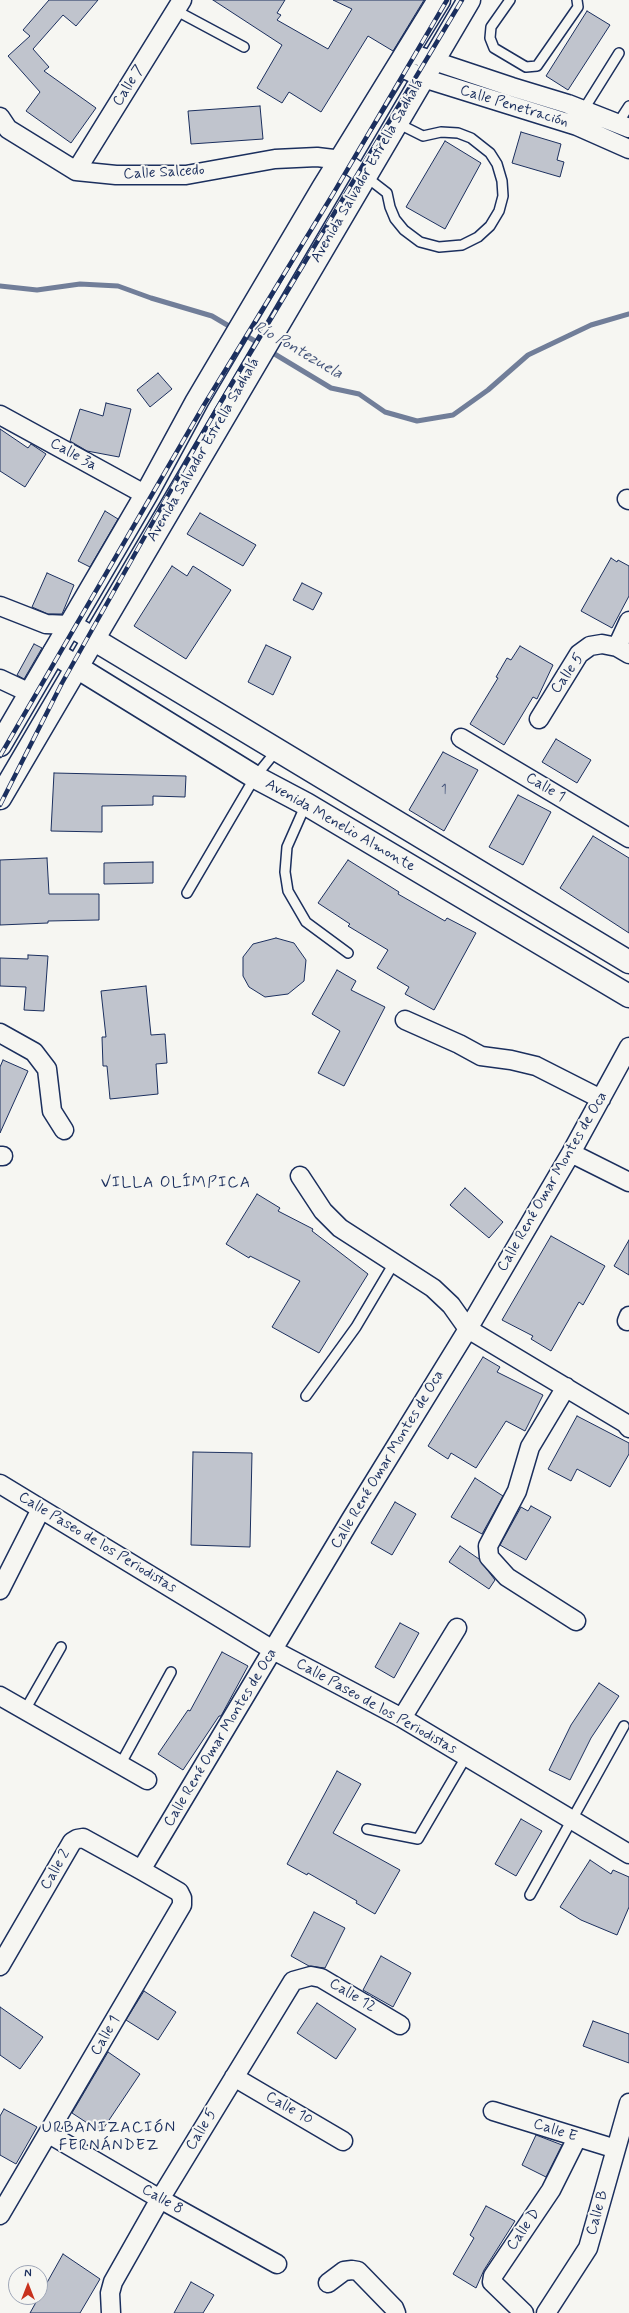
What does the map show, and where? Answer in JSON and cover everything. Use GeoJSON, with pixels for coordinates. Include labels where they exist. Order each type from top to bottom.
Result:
{"type":"FeatureCollection","features":[{"type":"Feature","properties":{"kind":"main road","name":"Avenida Salvador Estrella Sadhalá"},"geometry":{"type":"LineString","coordinates":[[0,745],[146,495],[197,401],[323,188],[342,160],[439,0]]}},
{"type":"Feature","properties":{"kind":"main road","name":"Avenida Salvador Estrella Sadhalá"},"geometry":{"type":"LineString","coordinates":[[0,798],[224,414],[469,0]]}},
{"type":"Feature","properties":{"kind":"main road","name":"Avenida Menelio Almonte"},"geometry":{"type":"LineString","coordinates":[[70,624],[93,640],[629,962]]}},
{"type":"Feature","properties":{"kind":"main road","name":"Avenida Menelio Almonte"},"geometry":{"type":"LineString","coordinates":[[54,653],[255,777],[306,804],[629,996]]}},
{"type":"Feature","properties":{"kind":"street","name":"Calle 7"},"geometry":{"type":"LineString","coordinates":[[76,171],[179,5]]}},
{"type":"Feature","properties":{"kind":"street","name":"Calle Penetración"},"geometry":{"type":"LineString","coordinates":[[403,59],[588,131],[629,149]]}},
{"type":"Feature","properties":{"kind":"street","name":"Calle Penetración"},"geometry":{"type":"LineString","coordinates":[[428,70],[591,112],[623,125]]}},
{"type":"Feature","properties":{"kind":"street"},"geometry":{"type":"LineString","coordinates":[[588,131],[591,112]]}},
{"type":"Feature","properties":{"kind":"street","name":"Calle Salcedo"},"geometry":{"type":"LineString","coordinates":[[0,117],[8,128],[76,171],[116,175],[186,175],[274,159],[317,157],[342,160],[365,176]]}},
{"type":"Feature","properties":{"kind":"street","name":"Calle 3a"},"geometry":{"type":"LineString","coordinates":[[0,415],[146,495]]}},
{"type":"Feature","properties":{"kind":"street"},"geometry":{"type":"LineString","coordinates":[[0,606],[46,624],[70,624]]}},
{"type":"Feature","properties":{"kind":"street"},"geometry":{"type":"LineString","coordinates":[[623,650],[629,621]]}},
{"type":"Feature","properties":{"kind":"street"},"geometry":{"type":"LineString","coordinates":[[46,624],[54,653]]}},
{"type":"Feature","properties":{"kind":"street","name":"Calle 5"},"geometry":{"type":"LineString","coordinates":[[539,719],[579,654],[590,646],[602,644],[623,650]]}},
{"type":"Feature","properties":{"kind":"street"},"geometry":{"type":"LineString","coordinates":[[0,679],[30,693]]}},
{"type":"Feature","properties":{"kind":"street","name":"Calle 1"},"geometry":{"type":"LineString","coordinates":[[461,738],[629,838]]}},
{"type":"Feature","properties":{"kind":"street"},"geometry":{"type":"LineString","coordinates":[[405,1020],[459,1044],[481,1056],[511,1060],[536,1066],[601,1099]]}},
{"type":"Feature","properties":{"kind":"street"},"geometry":{"type":"LineString","coordinates":[[0,1033],[34,1052],[47,1069],[52,1111],[64,1130]]}},
{"type":"Feature","properties":{"kind":"street","name":"Calle René Omar Montes de Oca"},"geometry":{"type":"LineString","coordinates":[[142,1870],[355,1512],[468,1329],[571,1153],[629,1048]]}},
{"type":"Feature","properties":{"kind":"street"},"geometry":{"type":"LineString","coordinates":[[571,1153],[629,1182]]}},
{"type":"Feature","properties":{"kind":"street"},"geometry":{"type":"LineString","coordinates":[[300,1176],[323,1211],[340,1228],[433,1288],[451,1305],[468,1329],[625,1423],[629,1428]]}},
{"type":"Feature","properties":{"kind":"street"},"geometry":{"type":"LineString","coordinates":[[566,1387],[530,1447],[517,1491],[488,1546],[489,1557],[507,1577],[576,1621]]}},
{"type":"Feature","properties":{"kind":"street","name":"Calle Paseo de los Periodistas"},"geometry":{"type":"LineString","coordinates":[[0,1484],[273,1650],[402,1718],[629,1854]]}},
{"type":"Feature","properties":{"kind":"street"},"geometry":{"type":"LineString","coordinates":[[0,1590],[41,1509]]}},
{"type":"Feature","properties":{"kind":"street"},"geometry":{"type":"LineString","coordinates":[[402,1718],[457,1628]]}},
{"type":"Feature","properties":{"kind":"street"},"geometry":{"type":"LineString","coordinates":[[0,1696],[147,1780]]}},
{"type":"Feature","properties":{"kind":"street","name":"Calle 2"},"geometry":{"type":"LineString","coordinates":[[0,1966],[72,1842],[83,1838],[142,1870]]}},
{"type":"Feature","properties":{"kind":"street","name":"Calle 1"},"geometry":{"type":"LineString","coordinates":[[0,2215],[49,2134],[182,1905],[179,1892],[142,1870]]}},
{"type":"Feature","properties":{"kind":"street","name":"Calle 5"},"geometry":{"type":"LineString","coordinates":[[114,2311],[113,2282],[160,2199],[288,1986],[301,1977]]}},
{"type":"Feature","properties":{"kind":"street","name":"Calle 12"},"geometry":{"type":"LineString","coordinates":[[301,1977],[321,1978],[400,2025]]}},
{"type":"Feature","properties":{"kind":"street","name":"Calle 10"},"geometry":{"type":"LineString","coordinates":[[234,2077],[343,2140]]}},
{"type":"Feature","properties":{"kind":"street","name":"Calle B"},"geometry":{"type":"LineString","coordinates":[[546,2313],[588,2248],[629,2103]]}},
{"type":"Feature","properties":{"kind":"street","name":"Calle E"},"geometry":{"type":"LineString","coordinates":[[493,2111],[616,2149]]}},
{"type":"Feature","properties":{"kind":"street","name":"Calle 8"},"geometry":{"type":"LineString","coordinates":[[49,2134],[160,2199],[277,2264]]}},
{"type":"Feature","properties":{"kind":"street","name":"Calle D"},"geometry":{"type":"LineString","coordinates":[[524,2313],[492,2282],[493,2276],[551,2190],[577,2138]]}},
{"type":"Feature","properties":{"kind":"street"},"geometry":{"type":"LineString","coordinates":[[328,2284],[344,2271],[358,2271],[394,2308],[396,2313]]}},
{"type":"Feature","properties":{"kind":"lane"},"geometry":{"type":"LineString","coordinates":[[510,0],[491,27],[490,38],[494,48],[526,67],[537,66],[578,8],[577,0]]}},
{"type":"Feature","properties":{"kind":"lane"},"geometry":{"type":"LineString","coordinates":[[179,5],[244,47]]}},
{"type":"Feature","properties":{"kind":"lane"},"geometry":{"type":"LineString","coordinates":[[591,112],[620,53]]}},
{"type":"Feature","properties":{"kind":"lane"},"geometry":{"type":"LineString","coordinates":[[623,125],[629,106]]}},
{"type":"Feature","properties":{"kind":"lane"},"geometry":{"type":"LineString","coordinates":[[365,176],[387,193],[390,207],[396,220],[404,230],[420,242],[439,247],[462,245],[478,237],[490,226],[499,211],[503,196],[502,181],[497,164],[490,153],[471,138],[458,133],[442,132],[423,136],[397,123]]}},
{"type":"Feature","properties":{"kind":"lane"},"geometry":{"type":"LineString","coordinates":[[187,893],[255,777],[277,750]]}},
{"type":"Feature","properties":{"kind":"lane"},"geometry":{"type":"LineString","coordinates":[[306,804],[287,847],[285,872],[288,891],[306,922],[348,953]]}},
{"type":"Feature","properties":{"kind":"lane"},"geometry":{"type":"LineString","coordinates":[[306,1396],[356,1327],[394,1263]]}},
{"type":"Feature","properties":{"kind":"lane"},"geometry":{"type":"LineString","coordinates":[[25,1710],[61,1648]]}},
{"type":"Feature","properties":{"kind":"lane"},"geometry":{"type":"LineString","coordinates":[[120,1765],[171,1672]]}},
{"type":"Feature","properties":{"kind":"lane"},"geometry":{"type":"LineString","coordinates":[[530,1895],[624,1726]]}},
{"type":"Feature","properties":{"kind":"lane"},"geometry":{"type":"LineString","coordinates":[[367,1829],[418,1839],[466,1757]]}},
{"type":"Feature","properties":{"kind":"building"},"geometry":{"type":"Polygon","coordinates":[[[49,0],[98,0],[76,26],[63,15],[33,49],[49,67],[44,71],[96,108],[71,143],[26,111],[40,92],[8,56],[30,36],[23,30],[49,0]]]}},
{"type":"Feature","properties":{"kind":"building"},"geometry":{"type":"Polygon","coordinates":[[[213,0],[285,0],[277,13],[281,15],[277,20],[328,49],[352,9],[333,0],[424,0],[393,51],[368,36],[321,112],[289,92],[282,103],[257,88],[282,45],[213,0]]]}},
{"type":"Feature","properties":{"kind":"building"},"geometry":{"type":"Polygon","coordinates":[[[587,11],[610,25],[568,90],[546,76],[587,11]]]}},
{"type":"Feature","properties":{"kind":"building"},"geometry":{"type":"Polygon","coordinates":[[[260,106],[263,139],[191,144],[188,111],[260,106]]]}},
{"type":"Feature","properties":{"kind":"building"},"geometry":{"type":"Polygon","coordinates":[[[521,132],[561,144],[557,160],[564,162],[560,177],[512,163],[521,132]]]}},
{"type":"Feature","properties":{"kind":"building"},"geometry":{"type":"Polygon","coordinates":[[[445,141],[481,163],[445,229],[406,207],[445,141]]]}},
{"type":"Feature","properties":{"kind":"building"},"geometry":{"type":"Polygon","coordinates":[[[158,373],[172,389],[150,407],[137,390],[158,373]]]}},
{"type":"Feature","properties":{"kind":"building"},"geometry":{"type":"Polygon","coordinates":[[[106,403],[131,409],[119,457],[87,451],[70,441],[80,409],[103,416],[106,403]]]}},
{"type":"Feature","properties":{"kind":"building"},"geometry":{"type":"Polygon","coordinates":[[[0,429],[28,448],[31,444],[46,454],[25,487],[0,471],[0,429]]]}},
{"type":"Feature","properties":{"kind":"building"},"geometry":{"type":"Polygon","coordinates":[[[105,511],[118,519],[90,567],[78,561],[105,511]]]}},
{"type":"Feature","properties":{"kind":"building"},"geometry":{"type":"Polygon","coordinates":[[[200,513],[256,545],[243,566],[187,534],[200,513]]]}},
{"type":"Feature","properties":{"kind":"building"},"geometry":{"type":"Polygon","coordinates":[[[611,558],[617,562],[618,560],[629,566],[629,596],[612,628],[581,611],[611,558]]]}},
{"type":"Feature","properties":{"kind":"building"},"geometry":{"type":"Polygon","coordinates":[[[172,566],[187,576],[193,566],[231,590],[186,659],[134,626],[172,566]]]}},
{"type":"Feature","properties":{"kind":"building"},"geometry":{"type":"Polygon","coordinates":[[[47,573],[74,585],[62,614],[48,614],[32,607],[47,573]]]}},
{"type":"Feature","properties":{"kind":"building"},"geometry":{"type":"Polygon","coordinates":[[[302,583],[322,593],[313,610],[293,600],[302,583]]]}},
{"type":"Feature","properties":{"kind":"building"},"geometry":{"type":"Polygon","coordinates":[[[34,644],[42,648],[24,679],[17,675],[34,644]]]}},
{"type":"Feature","properties":{"kind":"building"},"geometry":{"type":"Polygon","coordinates":[[[266,645],[291,657],[273,695],[248,682],[266,645]]]}},
{"type":"Feature","properties":{"kind":"building"},"geometry":{"type":"Polygon","coordinates":[[[520,646],[553,665],[537,699],[533,697],[504,745],[470,724],[498,678],[496,677],[507,658],[511,660],[520,646]]]}},
{"type":"Feature","properties":{"kind":"building"},"geometry":{"type":"Polygon","coordinates":[[[556,739],[591,760],[577,783],[542,762],[556,739]]]}},
{"type":"Feature","properties":{"kind":"building"},"geometry":{"type":"Polygon","coordinates":[[[443,752],[478,770],[444,831],[409,810],[443,752]]]}},
{"type":"Feature","properties":{"kind":"building"},"geometry":{"type":"Polygon","coordinates":[[[54,773],[186,776],[185,797],[153,796],[153,805],[102,806],[102,832],[51,831],[54,773]]]}},
{"type":"Feature","properties":{"kind":"building"},"geometry":{"type":"Polygon","coordinates":[[[518,795],[551,812],[523,865],[489,847],[518,795]]]}},
{"type":"Feature","properties":{"kind":"building"},"geometry":{"type":"Polygon","coordinates":[[[593,836],[629,858],[629,933],[560,888],[593,836]]]}},
{"type":"Feature","properties":{"kind":"building"},"geometry":{"type":"Polygon","coordinates":[[[47,858],[49,894],[99,894],[99,920],[48,921],[48,923],[0,925],[0,860],[47,858]]]}},
{"type":"Feature","properties":{"kind":"building"},"geometry":{"type":"Polygon","coordinates":[[[348,860],[399,892],[398,894],[445,921],[447,918],[476,933],[434,1010],[405,994],[409,987],[377,968],[388,950],[348,926],[350,924],[318,903],[348,860]]]}},
{"type":"Feature","properties":{"kind":"building"},"geometry":{"type":"Polygon","coordinates":[[[153,862],[153,883],[104,884],[104,863],[153,862]]]}},
{"type":"Feature","properties":{"kind":"building"},"geometry":{"type":"Polygon","coordinates":[[[276,938],[294,943],[306,960],[304,981],[288,994],[265,997],[249,987],[243,976],[243,957],[253,944],[276,938]]]}},
{"type":"Feature","properties":{"kind":"building"},"geometry":{"type":"Polygon","coordinates":[[[28,955],[48,956],[44,1011],[24,1010],[26,987],[0,986],[0,958],[28,959],[28,955]]]}},
{"type":"Feature","properties":{"kind":"building"},"geometry":{"type":"Polygon","coordinates":[[[337,970],[356,981],[351,990],[385,1007],[344,1086],[318,1073],[340,1031],[312,1014],[337,970]]]}},
{"type":"Feature","properties":{"kind":"building"},"geometry":{"type":"Polygon","coordinates":[[[146,986],[151,1035],[165,1034],[167,1063],[156,1064],[158,1094],[110,1099],[107,1066],[103,1066],[102,1037],[106,1037],[101,991],[146,986]]]}},
{"type":"Feature","properties":{"kind":"building"},"geometry":{"type":"Polygon","coordinates":[[[3,1060],[28,1071],[0,1133],[0,1067],[3,1060]]]}},
{"type":"Feature","properties":{"kind":"building"},"geometry":{"type":"Polygon","coordinates":[[[465,1188],[503,1222],[489,1238],[450,1205],[465,1188]]]}},
{"type":"Feature","properties":{"kind":"building"},"geometry":{"type":"Polygon","coordinates":[[[257,1194],[280,1208],[278,1211],[313,1229],[312,1231],[368,1274],[319,1353],[272,1327],[300,1281],[250,1256],[249,1258],[226,1244],[257,1194]]]}},
{"type":"Feature","properties":{"kind":"building"},"geometry":{"type":"Polygon","coordinates":[[[551,1236],[605,1266],[583,1305],[579,1302],[551,1351],[531,1339],[533,1336],[502,1320],[551,1236]]]}},
{"type":"Feature","properties":{"kind":"building"},"geometry":{"type":"Polygon","coordinates":[[[629,1240],[629,1275],[614,1266],[629,1240]]]}},
{"type":"Feature","properties":{"kind":"building"},"geometry":{"type":"Polygon","coordinates":[[[483,1357],[500,1367],[497,1372],[543,1395],[525,1431],[506,1421],[476,1468],[451,1453],[448,1459],[428,1446],[483,1357]]]}},
{"type":"Feature","properties":{"kind":"building"},"geometry":{"type":"Polygon","coordinates":[[[577,1416],[629,1443],[629,1454],[610,1487],[577,1469],[571,1481],[548,1469],[577,1416]]]}},
{"type":"Feature","properties":{"kind":"building"},"geometry":{"type":"Polygon","coordinates":[[[193,1452],[252,1453],[250,1547],[191,1545],[193,1452]]]}},
{"type":"Feature","properties":{"kind":"building"},"geometry":{"type":"Polygon","coordinates":[[[475,1478],[503,1496],[482,1534],[451,1517],[475,1478]]]}},
{"type":"Feature","properties":{"kind":"building"},"geometry":{"type":"Polygon","coordinates":[[[395,1502],[416,1514],[392,1555],[371,1543],[395,1502]]]}},
{"type":"Feature","properties":{"kind":"building"},"geometry":{"type":"Polygon","coordinates":[[[531,1506],[551,1517],[526,1560],[500,1545],[521,1507],[528,1511],[531,1506]]]}},
{"type":"Feature","properties":{"kind":"building"},"geometry":{"type":"Polygon","coordinates":[[[460,1546],[479,1559],[495,1580],[489,1589],[449,1562],[460,1546]]]}},
{"type":"Feature","properties":{"kind":"building"},"geometry":{"type":"Polygon","coordinates":[[[400,1623],[419,1633],[394,1678],[375,1667],[400,1623]]]}},
{"type":"Feature","properties":{"kind":"building"},"geometry":{"type":"Polygon","coordinates":[[[222,1652],[248,1666],[221,1716],[219,1716],[183,1770],[158,1754],[188,1710],[190,1711],[222,1652]]]}},
{"type":"Feature","properties":{"kind":"building"},"geometry":{"type":"Polygon","coordinates":[[[599,1683],[619,1696],[591,1738],[570,1780],[549,1770],[571,1725],[599,1683]]]}},
{"type":"Feature","properties":{"kind":"building"},"geometry":{"type":"Polygon","coordinates":[[[337,1771],[361,1784],[333,1833],[400,1870],[375,1914],[356,1903],[357,1901],[308,1873],[307,1875],[287,1864],[337,1771]]]}},
{"type":"Feature","properties":{"kind":"building"},"geometry":{"type":"Polygon","coordinates":[[[521,1819],[542,1831],[516,1876],[495,1864],[521,1819]]]}},
{"type":"Feature","properties":{"kind":"building"},"geometry":{"type":"Polygon","coordinates":[[[590,1860],[611,1874],[613,1870],[629,1877],[629,1907],[617,1935],[581,1920],[560,1907],[590,1860]]]}},
{"type":"Feature","properties":{"kind":"building"},"geometry":{"type":"Polygon","coordinates":[[[314,1912],[345,1928],[325,1968],[309,1966],[291,1956],[314,1912]]]}},
{"type":"Feature","properties":{"kind":"building"},"geometry":{"type":"Polygon","coordinates":[[[381,1956],[411,1973],[393,2007],[363,1990],[381,1956]]]}},
{"type":"Feature","properties":{"kind":"building"},"geometry":{"type":"Polygon","coordinates":[[[144,1991],[176,2012],[158,2040],[126,2020],[144,1991]]]}},
{"type":"Feature","properties":{"kind":"building"},"geometry":{"type":"Polygon","coordinates":[[[317,2003],[356,2029],[336,2059],[297,2033],[317,2003]]]}},
{"type":"Feature","properties":{"kind":"building"},"geometry":{"type":"Polygon","coordinates":[[[0,2007],[43,2037],[20,2069],[0,2055],[0,2007]]]}},
{"type":"Feature","properties":{"kind":"building"},"geometry":{"type":"Polygon","coordinates":[[[593,2021],[629,2034],[629,2063],[583,2046],[593,2021]]]}},
{"type":"Feature","properties":{"kind":"building"},"geometry":{"type":"Polygon","coordinates":[[[108,2052],[140,2074],[101,2132],[72,2113],[108,2052]]]}},
{"type":"Feature","properties":{"kind":"building"},"geometry":{"type":"Polygon","coordinates":[[[4,2109],[37,2127],[16,2164],[0,2155],[0,2116],[4,2109]]]}},
{"type":"Feature","properties":{"kind":"building"},"geometry":{"type":"Polygon","coordinates":[[[536,2135],[562,2145],[546,2177],[522,2165],[536,2135]]]}},
{"type":"Feature","properties":{"kind":"building"},"geometry":{"type":"Polygon","coordinates":[[[486,2206],[515,2221],[484,2270],[476,2288],[453,2274],[474,2238],[470,2235],[486,2206]]]}},
{"type":"Feature","properties":{"kind":"building"},"geometry":{"type":"Polygon","coordinates":[[[63,2254],[100,2279],[80,2313],[30,2313],[34,2305],[48,2305],[48,2281],[63,2254]]]}},
{"type":"Feature","properties":{"kind":"building"},"geometry":{"type":"Polygon","coordinates":[[[191,2282],[214,2295],[203,2313],[174,2313],[191,2282]]]}},
{"type":"Feature","properties":{"kind":"waterway","name":"Río Pontezuela"},"geometry":{"type":"LineString","coordinates":[[0,286],[37,290],[80,284],[118,286],[151,298],[212,316],[234,329]]}},
{"type":"Feature","properties":{"kind":"waterway","name":"Río Pontezuela"},"geometry":{"type":"LineString","coordinates":[[268,350],[331,388],[359,394],[385,412],[417,421],[453,415],[488,390],[528,355],[591,325],[629,314]]}},
{"type":"Feature","properties":{"kind":"waterway","name":"Río Pontezuela"},"geometry":{"type":"LineString","coordinates":[[243,334],[260,344]]}},
{"type":"Feature","properties":{"kind":"railway"},"geometry":{"type":"LineString","coordinates":[[0,756],[204,405],[333,194],[447,0]]}},
{"type":"Feature","properties":{"kind":"railway"},"geometry":{"type":"LineString","coordinates":[[0,805],[62,683],[215,412],[462,0]]}},
{"type":"Feature","properties":{"kind":"district","name":"VILLA OLÍMPICA"},"geometry":{"type":"Point","coordinates":[176,1184]}},
{"type":"Feature","properties":{"kind":"district","name":"URBANIZACIÓN FERNÁNDEZ"},"geometry":{"type":"Point","coordinates":[109,2138]}}]}
